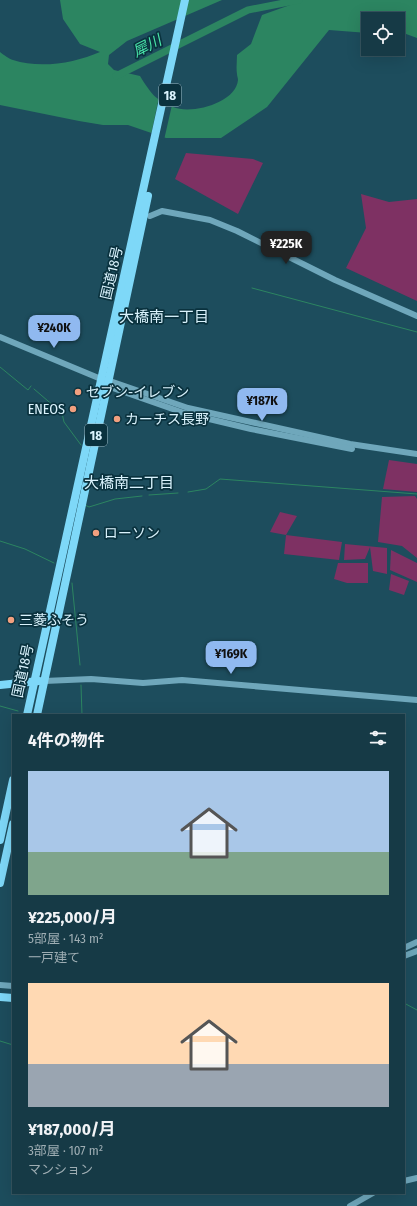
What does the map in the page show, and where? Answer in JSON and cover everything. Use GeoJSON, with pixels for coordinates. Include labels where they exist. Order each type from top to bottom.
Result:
{"type":"FeatureCollection","features":[{"type":"Feature","properties":{"kind":"highway","name":"国道18号"},"geometry":{"type":"LineString","coordinates":[[37,714],[185,0]]}},
{"type":"Feature","properties":{"kind":"highway","name":"国道18号"},"geometry":{"type":"LineString","coordinates":[[147,188],[191,0]]}},
{"type":"Feature","properties":{"kind":"highway","name":"国道18号"},"geometry":{"type":"LineString","coordinates":[[27,714],[106,382]]}},
{"type":"Feature","properties":{"kind":"highway"},"geometry":{"type":"LineString","coordinates":[[0,685],[44,681]]}},
{"type":"Feature","properties":{"kind":"highway"},"geometry":{"type":"LineString","coordinates":[[0,840],[12,785]]}},
{"type":"Feature","properties":{"kind":"highway"},"geometry":{"type":"LineString","coordinates":[[0,883],[12,829]]}},
{"type":"Feature","properties":{"kind":"highway"},"geometry":{"type":"LineString","coordinates":[[0,997],[12,998]]}},
{"type":"Feature","properties":{"kind":"street"},"geometry":{"type":"LineString","coordinates":[[150,216],[162,211],[210,220],[244,234],[335,280],[417,316]]}},
{"type":"Feature","properties":{"kind":"street"},"geometry":{"type":"LineString","coordinates":[[0,337],[184,413],[238,426],[337,446],[417,458]]}},
{"type":"Feature","properties":{"kind":"street"},"geometry":{"type":"LineString","coordinates":[[106,382],[188,408],[350,444],[417,454]]}},
{"type":"Feature","properties":{"kind":"street"},"geometry":{"type":"LineString","coordinates":[[44,681],[97,679],[144,683],[182,680],[417,700]]}},
{"type":"Feature","properties":{"kind":"street"},"geometry":{"type":"LineString","coordinates":[[405,948],[417,942]]}},
{"type":"Feature","properties":{"kind":"street"},"geometry":{"type":"LineString","coordinates":[[405,956],[417,951]]}},
{"type":"Feature","properties":{"kind":"street"},"geometry":{"type":"LineString","coordinates":[[0,985],[12,986]]}},
{"type":"Feature","properties":{"kind":"street"},"geometry":{"type":"LineString","coordinates":[[0,993],[12,994]]}},
{"type":"Feature","properties":{"kind":"street"},"geometry":{"type":"LineString","coordinates":[[405,1181],[417,1178]]}},
{"type":"Feature","properties":{"kind":"street"},"geometry":{"type":"LineString","coordinates":[[350,1206],[370,1194]]}},
{"type":"Feature","properties":{"kind":"shaded area"},"geometry":{"type":"Polygon","coordinates":[[[60,0],[222,0],[127,41],[109,55],[108,64],[114,70],[140,76],[150,91],[157,98],[173,107],[181,109],[201,108],[212,105],[230,95],[238,80],[237,55],[251,44],[262,15],[290,5],[294,0],[417,0],[417,38],[405,34],[405,12],[361,12],[361,32],[329,30],[267,107],[221,138],[166,138],[128,125],[103,125],[0,105],[0,52],[8,58],[23,63],[57,64],[80,59],[100,52],[80,44],[63,19],[60,0]]]}},
{"type":"Feature","properties":{"kind":"shaded area"},"geometry":{"type":"Polygon","coordinates":[[[186,153],[253,159],[263,163],[238,214],[175,179],[186,153]]]}},
{"type":"Feature","properties":{"kind":"shaded area"},"geometry":{"type":"Polygon","coordinates":[[[361,194],[389,202],[417,199],[417,301],[346,268],[366,228],[361,194]]]}},
{"type":"Feature","properties":{"kind":"shaded area"},"geometry":{"type":"Polygon","coordinates":[[[389,460],[417,464],[417,492],[383,489],[389,460]]]}},
{"type":"Feature","properties":{"kind":"shaded area"},"geometry":{"type":"Polygon","coordinates":[[[415,496],[417,499],[417,558],[402,546],[378,542],[382,497],[415,496]]]}},
{"type":"Feature","properties":{"kind":"shaded area"},"geometry":{"type":"Polygon","coordinates":[[[280,512],[297,516],[286,535],[270,532],[280,512]]]}},
{"type":"Feature","properties":{"kind":"shaded area"},"geometry":{"type":"Polygon","coordinates":[[[286,535],[342,542],[339,560],[284,554],[286,535]]]}},
{"type":"Feature","properties":{"kind":"shaded area"},"geometry":{"type":"Polygon","coordinates":[[[345,544],[387,548],[387,574],[373,571],[370,547],[365,559],[344,560],[345,544]]]}},
{"type":"Feature","properties":{"kind":"shaded area"},"geometry":{"type":"Polygon","coordinates":[[[391,550],[417,563],[417,582],[390,570],[391,550]]]}},
{"type":"Feature","properties":{"kind":"shaded area"},"geometry":{"type":"Polygon","coordinates":[[[338,563],[368,563],[368,583],[347,583],[334,579],[338,563]]]}},
{"type":"Feature","properties":{"kind":"shaded area"},"geometry":{"type":"Polygon","coordinates":[[[391,574],[409,581],[404,595],[389,590],[391,574]]]}},
{"type":"Feature","properties":{"kind":"pier"},"geometry":{"type":"Polygon","coordinates":[[[159,97],[172,105],[164,140],[151,135],[159,97]]]}},
{"type":"Feature","properties":{"kind":"waterway","name":"犀川"},"geometry":{"type":"LineString","coordinates":[[116,76],[248,10],[299,0]]}},
{"type":"Feature","properties":{"kind":"waterway"},"geometry":{"type":"LineString","coordinates":[[252,288],[417,332]]}},
{"type":"Feature","properties":{"kind":"waterway"},"geometry":{"type":"LineString","coordinates":[[0,367],[28,390],[31,386]]}},
{"type":"Feature","properties":{"kind":"waterway"},"geometry":{"type":"LineString","coordinates":[[34,389],[62,413],[64,422],[81,445]]}},
{"type":"Feature","properties":{"kind":"waterway"},"geometry":{"type":"LineString","coordinates":[[188,492],[206,489],[220,479],[417,494]]}},
{"type":"Feature","properties":{"kind":"waterway"},"geometry":{"type":"LineString","coordinates":[[149,495],[178,493]]}},
{"type":"Feature","properties":{"kind":"waterway"},"geometry":{"type":"LineString","coordinates":[[85,505],[89,507],[115,499],[142,496]]}},
{"type":"Feature","properties":{"kind":"waterway"},"geometry":{"type":"LineString","coordinates":[[0,541],[25,549],[54,563]]}},
{"type":"Feature","properties":{"kind":"waterway"},"geometry":{"type":"LineString","coordinates":[[72,583],[80,665]]}},
{"type":"Feature","properties":{"kind":"waterway"},"geometry":{"type":"LineString","coordinates":[[81,685],[82,714]]}},
{"type":"Feature","properties":{"kind":"waterway"},"geometry":{"type":"LineString","coordinates":[[0,706],[18,711]]}},
{"type":"Feature","properties":{"kind":"waterway"},"geometry":{"type":"LineString","coordinates":[[405,1004],[417,1010]]}},
{"type":"Feature","properties":{"kind":"waterway"},"geometry":{"type":"LineString","coordinates":[[0,1041],[12,1045]]}},
{"type":"Feature","properties":{"kind":"place","name":"セブン-イレブン"},"geometry":{"type":"Point","coordinates":[78,392]}},
{"type":"Feature","properties":{"kind":"place","name":"ENEOS"},"geometry":{"type":"Point","coordinates":[73,409]}},
{"type":"Feature","properties":{"kind":"place","name":"カーチス長野"},"geometry":{"type":"Point","coordinates":[117,419]}},
{"type":"Feature","properties":{"kind":"place","name":"ローソン"},"geometry":{"type":"Point","coordinates":[96,533]}},
{"type":"Feature","properties":{"kind":"place","name":"三菱ふそう"},"geometry":{"type":"Point","coordinates":[11,620]}},
{"type":"Feature","properties":{"kind":"district","name":"大橋南一丁目"},"geometry":{"type":"Point","coordinates":[164,317]}},
{"type":"Feature","properties":{"kind":"district","name":"大橋南二丁目"},"geometry":{"type":"Point","coordinates":[129,483]}}]}
